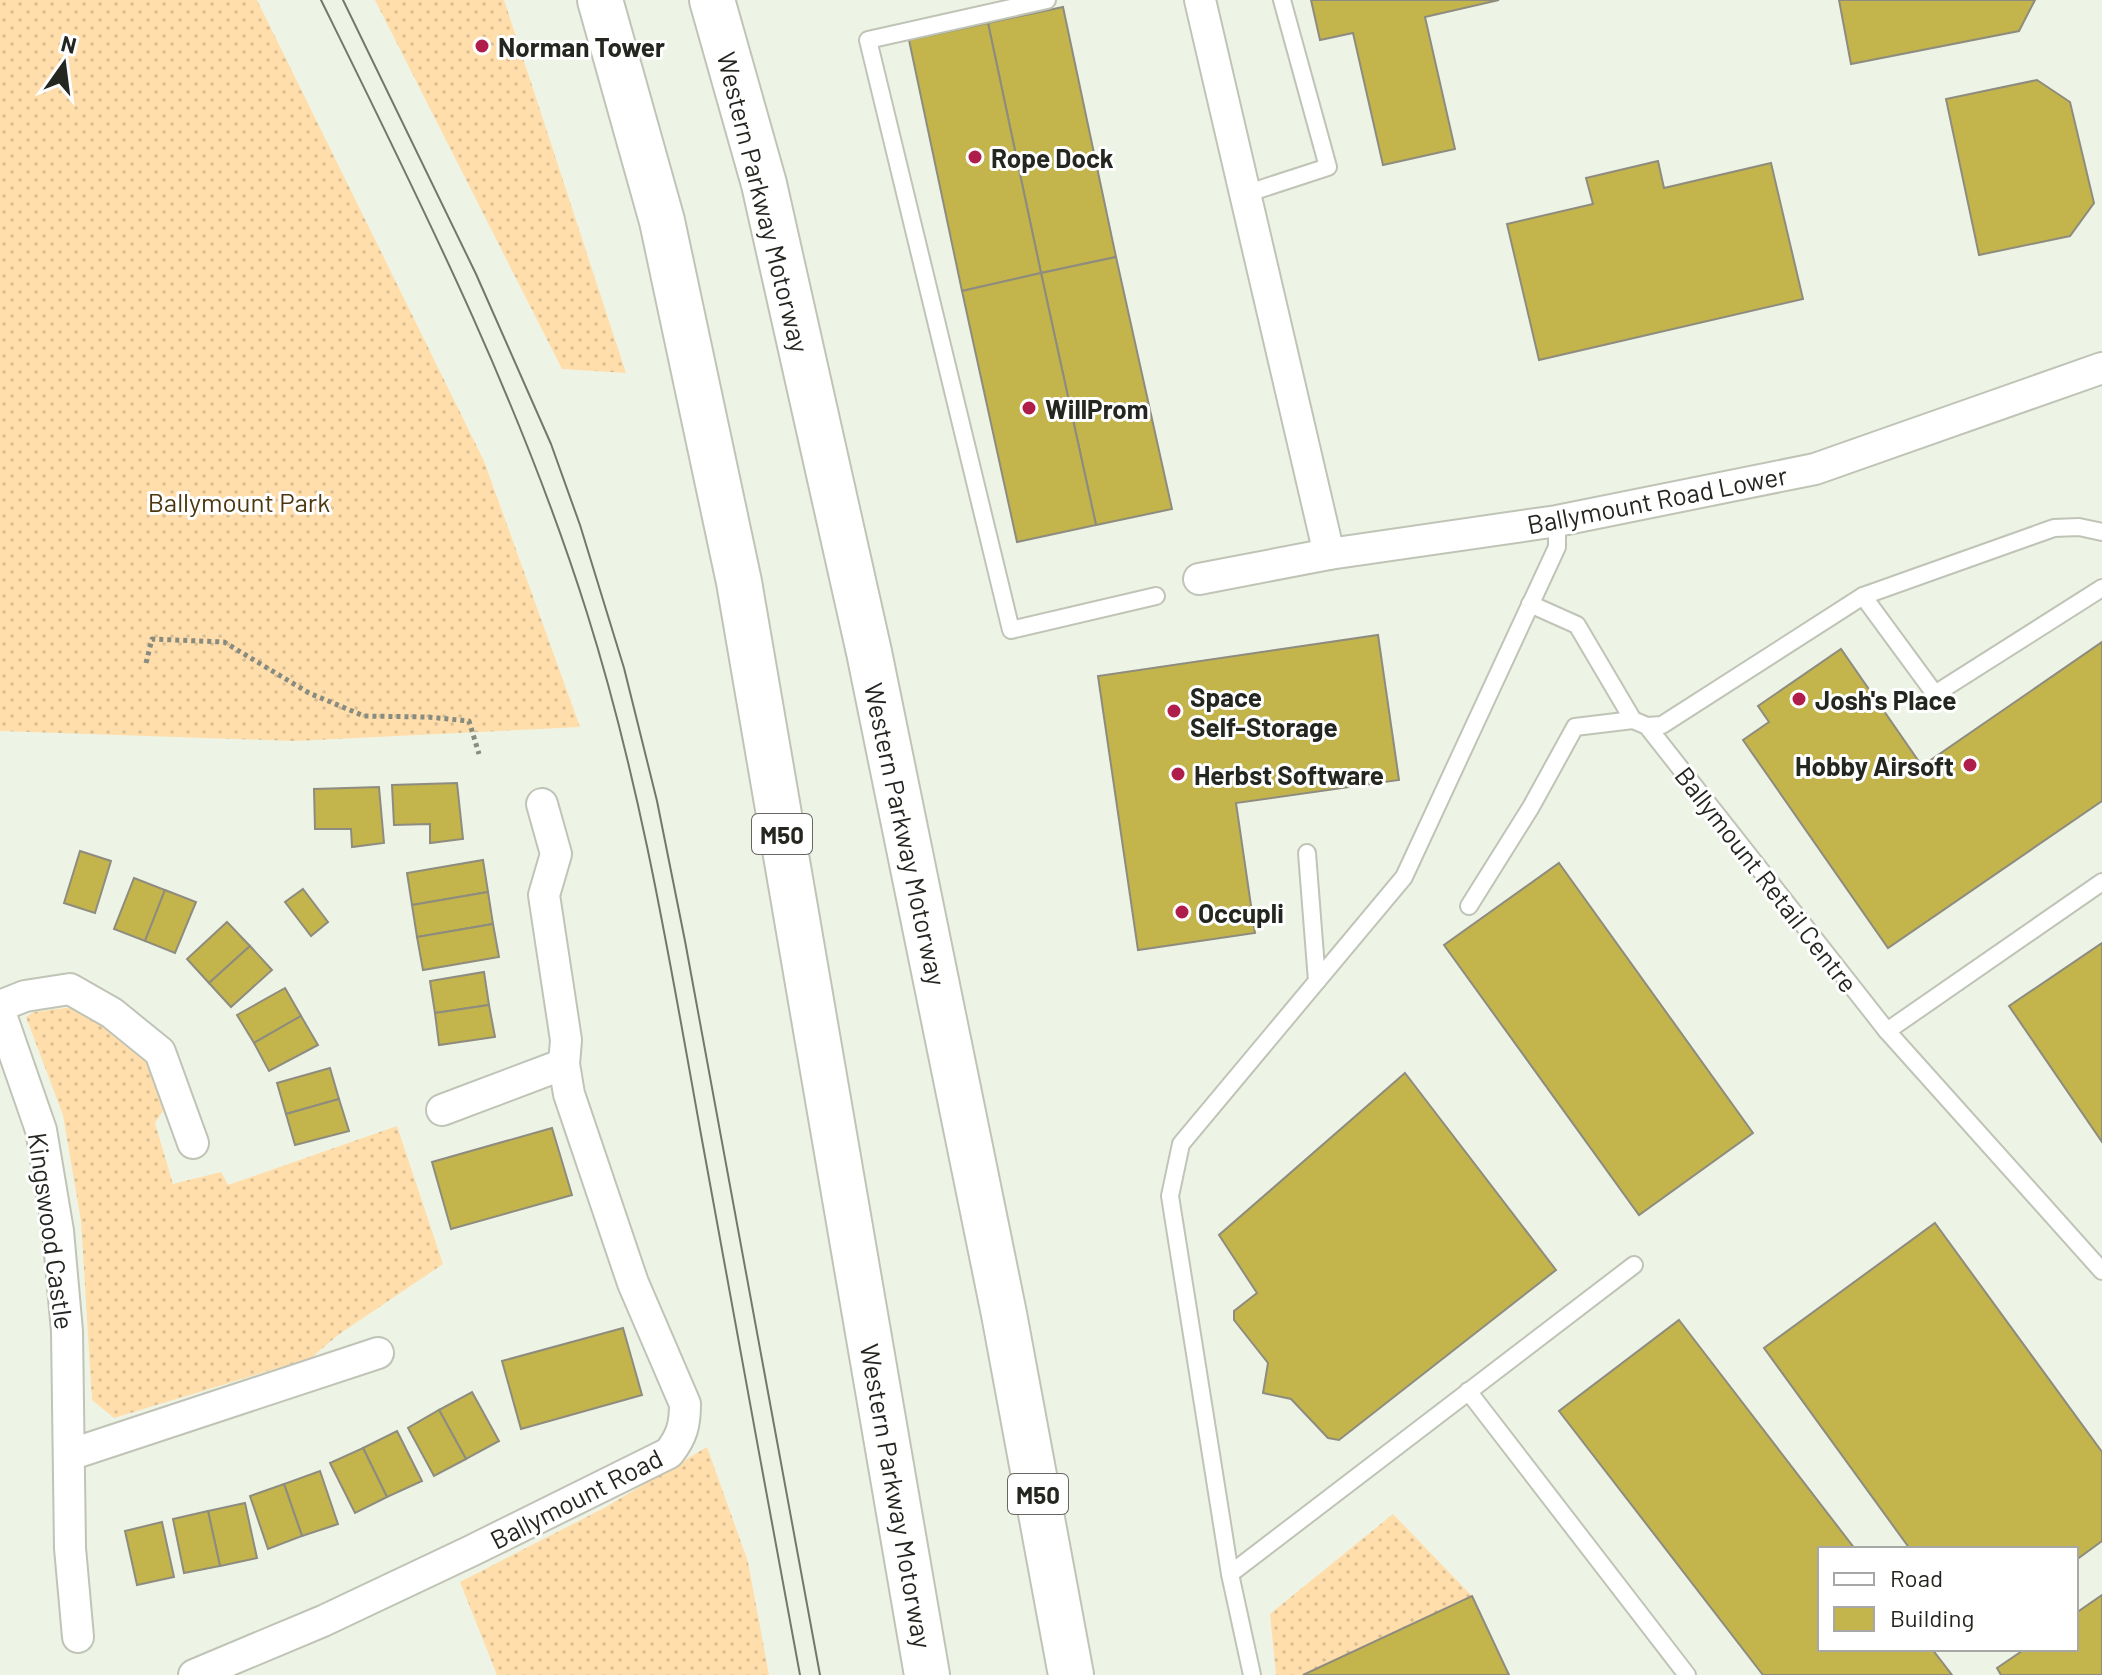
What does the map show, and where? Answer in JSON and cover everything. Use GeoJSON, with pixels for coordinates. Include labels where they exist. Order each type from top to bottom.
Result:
{"type":"FeatureCollection","features":[{"type":"Feature","properties":{"kind":"highway","name":"Western Parkway Motorway"},"geometry":{"type":"LineString","coordinates":[[600,0],[662,221],[739,582],[927,1675]]}},
{"type":"Feature","properties":{"kind":"highway","name":"Western Parkway Motorway"},"geometry":{"type":"LineString","coordinates":[[712,0],[764,184],[869,652],[1004,1314],[1071,1675]]}},
{"type":"Feature","properties":{"kind":"street"},"geometry":{"type":"LineString","coordinates":[[1200,0],[1329,554]]}},
{"type":"Feature","properties":{"kind":"street","name":"Ballymount Road Lower"},"geometry":{"type":"LineString","coordinates":[[1199,579],[1329,554],[1557,521],[1815,469],[2102,368]]}},
{"type":"Feature","properties":{"kind":"street","name":"Ballymount Road"},"geometry":{"type":"LineString","coordinates":[[194,1675],[323,1621],[471,1551],[669,1453],[681,1437],[685,1404],[633,1283],[569,1094],[564,1064],[566,1040],[544,895],[556,854],[542,804]]}},
{"type":"Feature","properties":{"kind":"street","name":"Kingswood Castle"},"geometry":{"type":"LineString","coordinates":[[78,1637],[70,1548],[67,1331],[58,1231],[41,1130],[0,1009],[25,996],[70,989],[112,1013],[160,1052],[193,1143]]}},
{"type":"Feature","properties":{"kind":"street"},"geometry":{"type":"LineString","coordinates":[[442,1110],[564,1064]]}},
{"type":"Feature","properties":{"kind":"street"},"geometry":{"type":"LineString","coordinates":[[69,1455],[378,1353]]}},
{"type":"Feature","properties":{"kind":"lane"},"geometry":{"type":"LineString","coordinates":[[1047,0],[868,40],[1011,630],[1156,596]]}},
{"type":"Feature","properties":{"kind":"lane"},"geometry":{"type":"LineString","coordinates":[[1245,194],[1328,167],[1282,0]]}},
{"type":"Feature","properties":{"kind":"lane"},"geometry":{"type":"LineString","coordinates":[[1252,1675],[1230,1574],[1170,1196],[1181,1144],[1404,877],[1557,547],[1557,521]]}},
{"type":"Feature","properties":{"kind":"lane"},"geometry":{"type":"LineString","coordinates":[[1469,906],[1531,807],[1575,727],[1640,723],[1662,725],[1863,596],[2054,528],[2079,527],[2102,532]]}},
{"type":"Feature","properties":{"kind":"lane"},"geometry":{"type":"LineString","coordinates":[[1863,596],[1935,694],[2102,588]]}},
{"type":"Feature","properties":{"kind":"lane","name":"Ballymount Retail Centre"},"geometry":{"type":"LineString","coordinates":[[1530,604],[1577,625],[1640,723],[1887,1031],[2102,1271]]}},
{"type":"Feature","properties":{"kind":"lane"},"geometry":{"type":"LineString","coordinates":[[1307,853],[1317,981]]}},
{"type":"Feature","properties":{"kind":"lane"},"geometry":{"type":"LineString","coordinates":[[1887,1031],[2102,882]]}},
{"type":"Feature","properties":{"kind":"lane"},"geometry":{"type":"LineString","coordinates":[[1230,1574],[1634,1265]]}},
{"type":"Feature","properties":{"kind":"lane"},"geometry":{"type":"LineString","coordinates":[[1468,1391],[1687,1675]]}},
{"type":"Feature","properties":{"kind":"path"},"geometry":{"type":"LineString","coordinates":[[146,663],[152,639],[224,642],[309,693],[364,716],[469,721],[479,754]]}},
{"type":"Feature","properties":{"kind":"green space","name":"Ballymount Park"},"geometry":{"type":"Polygon","coordinates":[[[0,0],[257,0],[484,461],[580,727],[295,741],[0,731],[0,0]]]}},
{"type":"Feature","properties":{"kind":"green space"},"geometry":{"type":"Polygon","coordinates":[[[375,0],[504,0],[626,373],[562,369],[375,0]]]}},
{"type":"Feature","properties":{"kind":"green space"},"geometry":{"type":"Polygon","coordinates":[[[73,1007],[106,1022],[147,1060],[163,1111],[155,1123],[173,1184],[221,1172],[228,1185],[397,1126],[443,1264],[338,1335],[311,1358],[114,1418],[92,1400],[81,1221],[63,1115],[26,1017],[34,1012],[73,1007]]]}},
{"type":"Feature","properties":{"kind":"green space"},"geometry":{"type":"Polygon","coordinates":[[[707,1447],[748,1562],[769,1675],[497,1675],[460,1582],[604,1508],[707,1447]]]}},
{"type":"Feature","properties":{"kind":"green space"},"geometry":{"type":"Polygon","coordinates":[[[1393,1514],[1472,1596],[1303,1675],[1276,1675],[1270,1614],[1393,1514]]]}},
{"type":"Feature","properties":{"kind":"building"},"geometry":{"type":"Polygon","coordinates":[[[1311,0],[1499,0],[1425,17],[1455,149],[1383,165],[1353,33],[1320,40],[1311,0]]]}},
{"type":"Feature","properties":{"kind":"building"},"geometry":{"type":"Polygon","coordinates":[[[1839,0],[2035,0],[2019,31],[1851,64],[1839,0]]]}},
{"type":"Feature","properties":{"kind":"building"},"geometry":{"type":"Polygon","coordinates":[[[1063,7],[1116,257],[1041,273],[988,23],[1063,7]]]}},
{"type":"Feature","properties":{"kind":"building","name":"Rope Dock"},"geometry":{"type":"Polygon","coordinates":[[[988,23],[1041,273],[962,291],[909,40],[988,23]]]}},
{"type":"Feature","properties":{"kind":"building"},"geometry":{"type":"Polygon","coordinates":[[[2037,80],[2070,102],[2094,203],[2070,236],[1979,255],[1946,99],[2037,80]]]}},
{"type":"Feature","properties":{"kind":"building"},"geometry":{"type":"Polygon","coordinates":[[[1658,161],[1664,188],[1771,163],[1803,299],[1539,360],[1507,224],[1593,204],[1586,178],[1658,161]]]}},
{"type":"Feature","properties":{"kind":"building"},"geometry":{"type":"Polygon","coordinates":[[[1116,257],[1172,509],[1096,525],[1041,273],[1116,257]]]}},
{"type":"Feature","properties":{"kind":"building","name":"WillProm"},"geometry":{"type":"Polygon","coordinates":[[[1041,273],[1096,525],[1017,542],[962,291],[1041,273]]]}},
{"type":"Feature","properties":{"kind":"building"},"geometry":{"type":"Polygon","coordinates":[[[1378,635],[1399,780],[1236,803],[1255,933],[1138,950],[1098,676],[1378,635]]]}},
{"type":"Feature","properties":{"kind":"building"},"geometry":{"type":"Polygon","coordinates":[[[2102,642],[2102,801],[1888,948],[1743,740],[1769,722],[1758,706],[1841,649],[1922,766],[2102,642]]]}},
{"type":"Feature","properties":{"kind":"building"},"geometry":{"type":"Polygon","coordinates":[[[457,783],[463,839],[430,843],[430,824],[394,825],[392,785],[457,783]]]}},
{"type":"Feature","properties":{"kind":"building"},"geometry":{"type":"Polygon","coordinates":[[[379,787],[384,843],[352,847],[351,829],[315,829],[314,789],[379,787]]]}},
{"type":"Feature","properties":{"kind":"building"},"geometry":{"type":"Polygon","coordinates":[[[80,851],[111,861],[95,913],[64,903],[80,851]]]}},
{"type":"Feature","properties":{"kind":"building"},"geometry":{"type":"Polygon","coordinates":[[[483,860],[488,892],[412,905],[407,873],[483,860]]]}},
{"type":"Feature","properties":{"kind":"building"},"geometry":{"type":"Polygon","coordinates":[[[1559,863],[1753,1133],[1639,1215],[1444,945],[1559,863]]]}},
{"type":"Feature","properties":{"kind":"building"},"geometry":{"type":"Polygon","coordinates":[[[134,878],[165,890],[145,941],[114,929],[134,878]]]}},
{"type":"Feature","properties":{"kind":"building"},"geometry":{"type":"Polygon","coordinates":[[[303,889],[328,922],[311,936],[285,902],[303,889]]]}},
{"type":"Feature","properties":{"kind":"building"},"geometry":{"type":"Polygon","coordinates":[[[165,890],[196,902],[175,953],[145,941],[165,890]]]}},
{"type":"Feature","properties":{"kind":"building"},"geometry":{"type":"Polygon","coordinates":[[[488,892],[493,924],[417,937],[412,905],[488,892]]]}},
{"type":"Feature","properties":{"kind":"building"},"geometry":{"type":"Polygon","coordinates":[[[227,922],[250,946],[209,983],[187,959],[227,922]]]}},
{"type":"Feature","properties":{"kind":"building"},"geometry":{"type":"Polygon","coordinates":[[[493,924],[499,957],[423,970],[417,937],[493,924]]]}},
{"type":"Feature","properties":{"kind":"building"},"geometry":{"type":"Polygon","coordinates":[[[2102,943],[2102,1142],[2009,1006],[2102,943]]]}},
{"type":"Feature","properties":{"kind":"building"},"geometry":{"type":"Polygon","coordinates":[[[250,946],[272,970],[231,1007],[209,983],[250,946]]]}},
{"type":"Feature","properties":{"kind":"building"},"geometry":{"type":"Polygon","coordinates":[[[484,972],[489,1005],[435,1013],[430,981],[484,972]]]}},
{"type":"Feature","properties":{"kind":"building"},"geometry":{"type":"Polygon","coordinates":[[[285,988],[301,1016],[254,1043],[237,1015],[285,988]]]}},
{"type":"Feature","properties":{"kind":"building"},"geometry":{"type":"Polygon","coordinates":[[[489,1005],[495,1037],[439,1045],[435,1013],[489,1005]]]}},
{"type":"Feature","properties":{"kind":"building"},"geometry":{"type":"Polygon","coordinates":[[[301,1016],[318,1045],[269,1071],[254,1043],[301,1016]]]}},
{"type":"Feature","properties":{"kind":"building"},"geometry":{"type":"Polygon","coordinates":[[[330,1068],[339,1099],[286,1114],[277,1083],[330,1068]]]}},
{"type":"Feature","properties":{"kind":"building"},"geometry":{"type":"Polygon","coordinates":[[[1405,1073],[1556,1270],[1339,1440],[1328,1438],[1291,1399],[1263,1393],[1268,1363],[1234,1320],[1234,1311],[1257,1293],[1219,1235],[1405,1073]]]}},
{"type":"Feature","properties":{"kind":"building"},"geometry":{"type":"Polygon","coordinates":[[[339,1099],[349,1131],[295,1145],[286,1114],[339,1099]]]}},
{"type":"Feature","properties":{"kind":"building"},"geometry":{"type":"Polygon","coordinates":[[[552,1128],[572,1195],[451,1229],[432,1162],[552,1128]]]}},
{"type":"Feature","properties":{"kind":"building"},"geometry":{"type":"Polygon","coordinates":[[[1935,1223],[2102,1452],[2102,1541],[2078,1559],[2078,1547],[1909,1547],[1764,1348],[1935,1223]]]}},
{"type":"Feature","properties":{"kind":"building"},"geometry":{"type":"Polygon","coordinates":[[[1679,1320],[1853,1547],[1818,1547],[1818,1651],[1934,1651],[1952,1675],[1763,1675],[1559,1411],[1679,1320]]]}},
{"type":"Feature","properties":{"kind":"building"},"geometry":{"type":"Polygon","coordinates":[[[623,1328],[642,1395],[521,1429],[502,1361],[623,1328]]]}},
{"type":"Feature","properties":{"kind":"building"},"geometry":{"type":"Polygon","coordinates":[[[472,1392],[499,1441],[466,1459],[439,1410],[472,1392]]]}},
{"type":"Feature","properties":{"kind":"building"},"geometry":{"type":"Polygon","coordinates":[[[439,1410],[466,1459],[434,1476],[408,1428],[439,1410]]]}},
{"type":"Feature","properties":{"kind":"building"},"geometry":{"type":"Polygon","coordinates":[[[397,1431],[422,1481],[387,1497],[363,1448],[397,1431]]]}},
{"type":"Feature","properties":{"kind":"building"},"geometry":{"type":"Polygon","coordinates":[[[363,1448],[387,1497],[355,1513],[330,1463],[363,1448]]]}},
{"type":"Feature","properties":{"kind":"building"},"geometry":{"type":"Polygon","coordinates":[[[320,1471],[338,1524],[302,1536],[284,1484],[320,1471]]]}},
{"type":"Feature","properties":{"kind":"building"},"geometry":{"type":"Polygon","coordinates":[[[284,1484],[302,1536],[268,1549],[250,1496],[284,1484]]]}},
{"type":"Feature","properties":{"kind":"building"},"geometry":{"type":"Polygon","coordinates":[[[245,1503],[257,1558],[220,1566],[208,1511],[245,1503]]]}},
{"type":"Feature","properties":{"kind":"building"},"geometry":{"type":"Polygon","coordinates":[[[208,1511],[220,1566],[184,1573],[173,1519],[208,1511]]]}},
{"type":"Feature","properties":{"kind":"building"},"geometry":{"type":"Polygon","coordinates":[[[162,1522],[174,1577],[137,1585],[125,1531],[162,1522]]]}},
{"type":"Feature","properties":{"kind":"building"},"geometry":{"type":"Polygon","coordinates":[[[2102,1595],[2102,1675],[2001,1675],[1997,1668],[2022,1651],[2078,1651],[2078,1612],[2102,1595]]]}},
{"type":"Feature","properties":{"kind":"building"},"geometry":{"type":"Polygon","coordinates":[[[1472,1596],[1509,1675],[1303,1675],[1472,1596]]]}},
{"type":"Feature","properties":{"kind":"tram line"},"geometry":{"type":"LineString","coordinates":[[321,0],[431,226],[499,378],[560,534],[606,676],[638,804],[665,934],[800,1675]]}},
{"type":"Feature","properties":{"kind":"tram line"},"geometry":{"type":"LineString","coordinates":[[343,0],[476,274],[551,444],[580,525],[624,668],[657,801],[685,941],[820,1675]]}},
{"type":"Feature","properties":{"kind":"place","name":"Norman Tower"},"geometry":{"type":"Point","coordinates":[482,46]}},
{"type":"Feature","properties":{"kind":"place","name":"Rope Dock"},"geometry":{"type":"Point","coordinates":[975,157]}},
{"type":"Feature","properties":{"kind":"place","name":"WillProm"},"geometry":{"type":"Point","coordinates":[1029,408]}},
{"type":"Feature","properties":{"kind":"place","name":"Josh's Place"},"geometry":{"type":"Point","coordinates":[1799,699]}},
{"type":"Feature","properties":{"kind":"place","name":"Space Self-Storage"},"geometry":{"type":"Point","coordinates":[1174,711]}},
{"type":"Feature","properties":{"kind":"place","name":"Hobby Airsoft"},"geometry":{"type":"Point","coordinates":[1970,765]}},
{"type":"Feature","properties":{"kind":"place","name":"Herbst Software"},"geometry":{"type":"Point","coordinates":[1178,774]}},
{"type":"Feature","properties":{"kind":"place","name":"Occupli"},"geometry":{"type":"Point","coordinates":[1182,912]}}]}
